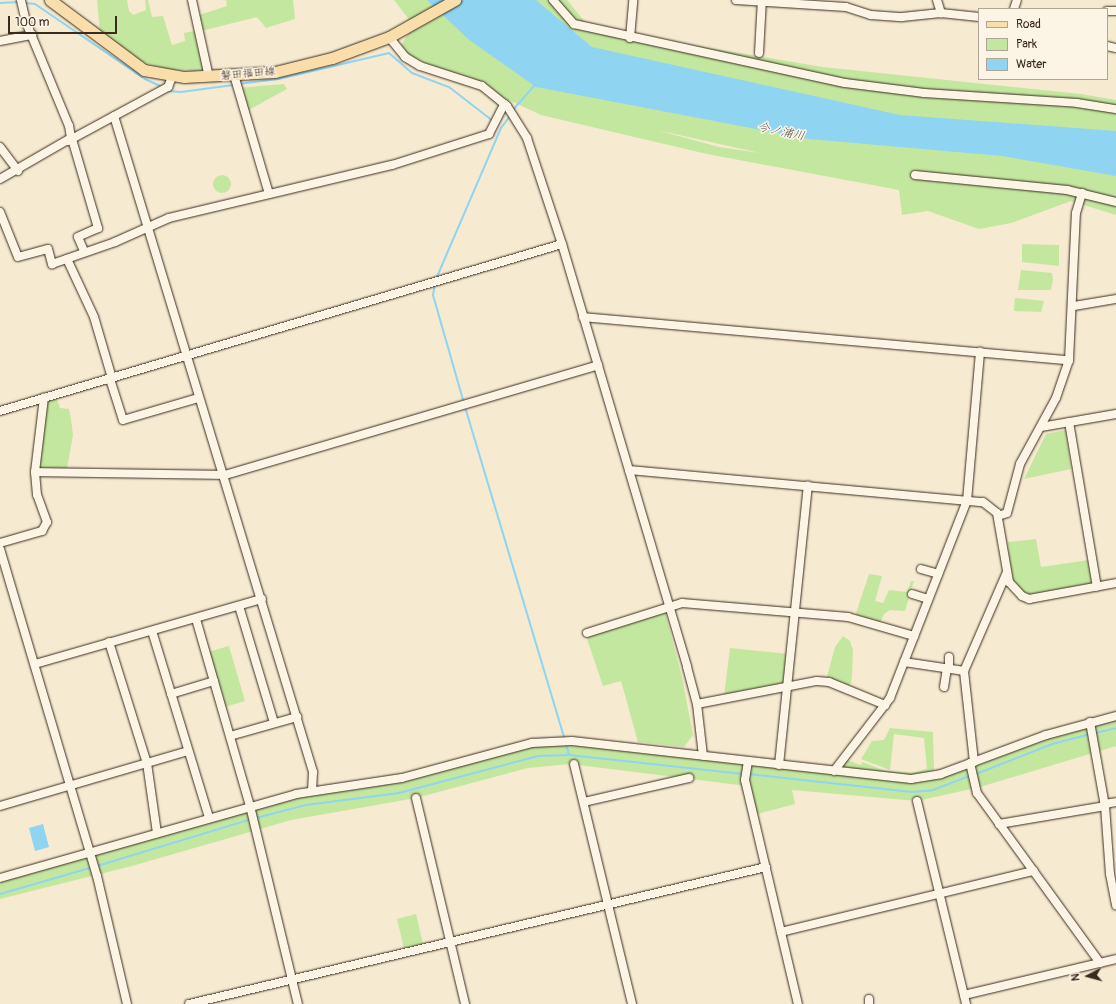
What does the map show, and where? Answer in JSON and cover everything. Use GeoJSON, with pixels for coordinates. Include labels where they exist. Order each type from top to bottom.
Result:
{"type":"FeatureCollection","features":[{"type":"Feature","properties":{"kind":"main road","name":"磐田福田線"},"geometry":{"type":"LineString","coordinates":[[50,0],[144,70],[172,77],[234,76],[296,68],[332,58],[389,36],[455,0]]}},
{"type":"Feature","properties":{"kind":"street"},"geometry":{"type":"LineString","coordinates":[[21,0],[32,35],[69,126],[71,133],[70,140],[98,228],[78,237],[84,251]]}},
{"type":"Feature","properties":{"kind":"street"},"geometry":{"type":"LineString","coordinates":[[192,0],[209,77]]}},
{"type":"Feature","properties":{"kind":"street"},"geometry":{"type":"LineString","coordinates":[[553,0],[574,24],[630,38],[845,83],[924,93],[1077,103],[1116,109]]}},
{"type":"Feature","properties":{"kind":"street"},"geometry":{"type":"LineString","coordinates":[[630,38],[633,0]]}},
{"type":"Feature","properties":{"kind":"street"},"geometry":{"type":"LineString","coordinates":[[736,0],[830,3],[871,15],[902,17],[941,13],[978,17]]}},
{"type":"Feature","properties":{"kind":"street"},"geometry":{"type":"LineString","coordinates":[[937,0],[941,13]]}},
{"type":"Feature","properties":{"kind":"street"},"geometry":{"type":"LineString","coordinates":[[759,53],[762,1]]}},
{"type":"Feature","properties":{"kind":"street"},"geometry":{"type":"LineString","coordinates":[[0,41],[32,35]]}},
{"type":"Feature","properties":{"kind":"street"},"geometry":{"type":"LineString","coordinates":[[389,36],[405,57],[420,66],[482,86],[504,104],[527,138],[562,244],[670,607],[697,704],[703,756]]}},
{"type":"Feature","properties":{"kind":"street"},"geometry":{"type":"LineString","coordinates":[[234,76],[269,194]]}},
{"type":"Feature","properties":{"kind":"street"},"geometry":{"type":"LineString","coordinates":[[0,179],[168,86],[172,77]]}},
{"type":"Feature","properties":{"kind":"street"},"geometry":{"type":"LineString","coordinates":[[0,212],[18,257],[48,249],[52,264],[148,228],[169,218],[392,165],[489,134],[504,104]]}},
{"type":"Feature","properties":{"kind":"street"},"geometry":{"type":"LineString","coordinates":[[114,116],[198,398],[225,475],[297,717],[313,772],[312,790]]}},
{"type":"Feature","properties":{"kind":"street"},"geometry":{"type":"LineString","coordinates":[[0,147],[18,170]]}},
{"type":"Feature","properties":{"kind":"street"},"geometry":{"type":"LineString","coordinates":[[915,175],[1082,193],[1116,202]]}},
{"type":"Feature","properties":{"kind":"street"},"geometry":{"type":"LineString","coordinates":[[998,516],[1007,513],[1020,464],[1056,398],[1069,360],[1074,306],[1076,213],[1082,193]]}},
{"type":"Feature","properties":{"kind":"street"},"geometry":{"type":"LineString","coordinates":[[0,411],[562,244]]}},
{"type":"Feature","properties":{"kind":"street"},"geometry":{"type":"LineString","coordinates":[[67,259],[94,317],[123,420],[198,398]]}},
{"type":"Feature","properties":{"kind":"street"},"geometry":{"type":"LineString","coordinates":[[1074,306],[1116,299]]}},
{"type":"Feature","properties":{"kind":"street"},"geometry":{"type":"LineString","coordinates":[[583,317],[1069,360]]}},
{"type":"Feature","properties":{"kind":"street"},"geometry":{"type":"LineString","coordinates":[[834,771],[885,705],[904,662],[967,501],[980,352]]}},
{"type":"Feature","properties":{"kind":"street"},"geometry":{"type":"LineString","coordinates":[[36,472],[225,475],[598,365]]}},
{"type":"Feature","properties":{"kind":"street"},"geometry":{"type":"LineString","coordinates":[[0,543],[42,531],[47,522],[38,495],[36,472],[44,398]]}},
{"type":"Feature","properties":{"kind":"street"},"geometry":{"type":"LineString","coordinates":[[1041,427],[1116,414]]}},
{"type":"Feature","properties":{"kind":"street"},"geometry":{"type":"LineString","coordinates":[[1069,422],[1097,587]]}},
{"type":"Feature","properties":{"kind":"street"},"geometry":{"type":"LineString","coordinates":[[629,470],[967,501],[990,505],[998,516],[1007,572],[1015,590],[1029,598],[1116,584]]}},
{"type":"Feature","properties":{"kind":"street"},"geometry":{"type":"LineString","coordinates":[[779,765],[808,486]]}},
{"type":"Feature","properties":{"kind":"street"},"geometry":{"type":"LineString","coordinates":[[0,549],[90,853],[127,1004]]}},
{"type":"Feature","properties":{"kind":"street"},"geometry":{"type":"LineString","coordinates":[[921,569],[938,574]]}},
{"type":"Feature","properties":{"kind":"street"},"geometry":{"type":"LineString","coordinates":[[1007,572],[964,671],[973,782],[978,793],[1100,963]]}},
{"type":"Feature","properties":{"kind":"street"},"geometry":{"type":"LineString","coordinates":[[912,594],[928,599]]}},
{"type":"Feature","properties":{"kind":"street"},"geometry":{"type":"LineString","coordinates":[[35,664],[109,642],[196,620],[262,599]]}},
{"type":"Feature","properties":{"kind":"street"},"geometry":{"type":"LineString","coordinates":[[587,633],[682,603],[848,617],[914,636]]}},
{"type":"Feature","properties":{"kind":"street"},"geometry":{"type":"LineString","coordinates":[[239,606],[274,724]]}},
{"type":"Feature","properties":{"kind":"street"},"geometry":{"type":"LineString","coordinates":[[196,620],[251,808],[298,1004]]}},
{"type":"Feature","properties":{"kind":"street"},"geometry":{"type":"LineString","coordinates":[[152,631],[209,818]]}},
{"type":"Feature","properties":{"kind":"street"},"geometry":{"type":"LineString","coordinates":[[109,642],[147,763],[157,833]]}},
{"type":"Feature","properties":{"kind":"street"},"geometry":{"type":"LineString","coordinates":[[944,687],[949,657]]}},
{"type":"Feature","properties":{"kind":"street"},"geometry":{"type":"LineString","coordinates":[[904,662],[964,671]]}},
{"type":"Feature","properties":{"kind":"street"},"geometry":{"type":"LineString","coordinates":[[171,694],[214,681]]}},
{"type":"Feature","properties":{"kind":"street"},"geometry":{"type":"LineString","coordinates":[[697,704],[787,687],[808,681],[829,682],[885,705]]}},
{"type":"Feature","properties":{"kind":"street"},"geometry":{"type":"LineString","coordinates":[[0,878],[312,790],[402,778],[512,747],[555,741],[894,778],[924,778],[972,763],[1046,735],[1116,716]]}},
{"type":"Feature","properties":{"kind":"street"},"geometry":{"type":"LineString","coordinates":[[230,736],[297,717]]}},
{"type":"Feature","properties":{"kind":"street"},"geometry":{"type":"LineString","coordinates":[[1090,724],[1104,805],[1110,874],[1116,905]]}},
{"type":"Feature","properties":{"kind":"street"},"geometry":{"type":"LineString","coordinates":[[0,806],[188,751]]}},
{"type":"Feature","properties":{"kind":"street"},"geometry":{"type":"LineString","coordinates":[[748,763],[745,780],[798,1004]]}},
{"type":"Feature","properties":{"kind":"street"},"geometry":{"type":"LineString","coordinates":[[574,764],[632,1004]]}},
{"type":"Feature","properties":{"kind":"street"},"geometry":{"type":"LineString","coordinates":[[584,802],[689,778]]}},
{"type":"Feature","properties":{"kind":"street"},"geometry":{"type":"LineString","coordinates":[[416,798],[465,1004]]}},
{"type":"Feature","properties":{"kind":"street"},"geometry":{"type":"LineString","coordinates":[[917,801],[966,1004]]}},
{"type":"Feature","properties":{"kind":"street"},"geometry":{"type":"LineString","coordinates":[[1000,824],[1116,802]]}},
{"type":"Feature","properties":{"kind":"street"},"geometry":{"type":"LineString","coordinates":[[189,1004],[766,867]]}},
{"type":"Feature","properties":{"kind":"street"},"geometry":{"type":"LineString","coordinates":[[782,932],[1034,872]]}},
{"type":"Feature","properties":{"kind":"street"},"geometry":{"type":"LineString","coordinates":[[964,995],[1116,959]]}},
{"type":"Feature","properties":{"kind":"green space"},"geometry":{"type":"Polygon","coordinates":[[[97,0],[127,0],[129,11],[133,15],[146,10],[145,0],[148,0],[152,17],[163,16],[172,45],[185,41],[184,33],[199,30],[205,71],[168,70],[137,60],[100,34],[97,0]]]}},
{"type":"Feature","properties":{"kind":"green space"},"geometry":{"type":"Polygon","coordinates":[[[226,0],[293,0],[295,19],[266,28],[257,17],[201,31],[196,16],[227,6],[226,0]]]}},
{"type":"Feature","properties":{"kind":"green space"},"geometry":{"type":"Polygon","coordinates":[[[394,0],[567,0],[590,28],[823,67],[1081,94],[1116,100],[1116,215],[1071,201],[1011,223],[979,229],[928,211],[902,215],[899,190],[707,154],[541,115],[511,101],[498,99],[400,50],[404,40],[414,26],[394,0]],[[660,131],[719,147],[760,153],[660,131]]]}},
{"type":"Feature","properties":{"kind":"green space"},"geometry":{"type":"Polygon","coordinates":[[[284,84],[287,89],[245,112],[238,88],[284,84]]]}},
{"type":"Feature","properties":{"kind":"green space"},"geometry":{"type":"Polygon","coordinates":[[[218,175],[226,175],[231,180],[229,191],[226,193],[218,193],[213,188],[213,180],[218,175]]]}},
{"type":"Feature","properties":{"kind":"green space"},"geometry":{"type":"Polygon","coordinates":[[[1022,244],[1059,245],[1059,266],[1022,262],[1022,244]]]}},
{"type":"Feature","properties":{"kind":"green space"},"geometry":{"type":"Polygon","coordinates":[[[1021,270],[1052,273],[1053,280],[1051,290],[1018,290],[1021,270]]]}},
{"type":"Feature","properties":{"kind":"green space"},"geometry":{"type":"Polygon","coordinates":[[[1015,298],[1044,301],[1041,312],[1014,311],[1015,298]]]}},
{"type":"Feature","properties":{"kind":"green space"},"geometry":{"type":"Polygon","coordinates":[[[56,397],[60,408],[69,409],[71,419],[73,435],[67,468],[58,472],[36,472],[44,401],[56,397]]]}},
{"type":"Feature","properties":{"kind":"green space"},"geometry":{"type":"Polygon","coordinates":[[[1066,430],[1071,469],[1024,479],[1046,434],[1066,430]]]}},
{"type":"Feature","properties":{"kind":"green space"},"geometry":{"type":"Polygon","coordinates":[[[1036,539],[1041,567],[1089,560],[1094,587],[1029,599],[1012,586],[1008,542],[1036,539]]]}},
{"type":"Feature","properties":{"kind":"green space"},"geometry":{"type":"Polygon","coordinates":[[[869,574],[882,576],[875,601],[883,603],[889,590],[907,592],[911,581],[914,581],[905,611],[890,610],[884,614],[880,623],[855,616],[869,574]]]}},
{"type":"Feature","properties":{"kind":"green space"},"geometry":{"type":"Polygon","coordinates":[[[665,612],[682,677],[693,735],[684,747],[638,742],[621,681],[603,686],[586,636],[665,612]]]}},
{"type":"Feature","properties":{"kind":"green space"},"geometry":{"type":"Polygon","coordinates":[[[843,636],[850,641],[853,650],[851,683],[847,687],[829,682],[827,677],[835,647],[843,636]]]}},
{"type":"Feature","properties":{"kind":"green space"},"geometry":{"type":"Polygon","coordinates":[[[229,646],[245,701],[225,707],[208,652],[229,646]]]}},
{"type":"Feature","properties":{"kind":"green space"},"geometry":{"type":"Polygon","coordinates":[[[730,648],[788,654],[787,687],[724,696],[730,648]]]}},
{"type":"Feature","properties":{"kind":"green space"},"geometry":{"type":"Polygon","coordinates":[[[1116,718],[1116,746],[980,787],[917,801],[792,790],[795,804],[754,815],[747,786],[570,764],[528,768],[416,798],[291,820],[132,866],[0,899],[0,878],[310,791],[403,782],[540,743],[618,747],[842,768],[847,760],[861,765],[862,762],[885,771],[912,773],[927,769],[924,738],[894,734],[890,770],[861,759],[872,741],[884,740],[890,728],[933,732],[934,770],[913,775],[928,777],[1070,731],[1116,718]]]}},
{"type":"Feature","properties":{"kind":"green space"},"geometry":{"type":"Polygon","coordinates":[[[416,914],[424,948],[405,953],[397,919],[416,914]]]}},
{"type":"Feature","properties":{"kind":"water","name":"今ノ浦川"},"geometry":{"type":"Polygon","coordinates":[[[427,0],[536,0],[592,47],[900,115],[1116,131],[1116,176],[1002,156],[809,139],[536,87],[468,39],[427,0]]]}},
{"type":"Feature","properties":{"kind":"water"},"geometry":{"type":"Polygon","coordinates":[[[43,824],[49,847],[35,851],[29,828],[43,824]]]}},
{"type":"Feature","properties":{"kind":"waterway"},"geometry":{"type":"LineString","coordinates":[[0,3],[19,2]]}},
{"type":"Feature","properties":{"kind":"waterway"},"geometry":{"type":"LineString","coordinates":[[25,3],[35,4],[145,79],[162,87]]}},
{"type":"Feature","properties":{"kind":"waterway"},"geometry":{"type":"LineString","coordinates":[[238,84],[278,79],[389,53],[412,73],[449,87],[493,121]]}},
{"type":"Feature","properties":{"kind":"waterway"},"geometry":{"type":"LineString","coordinates":[[167,91],[181,92],[234,85]]}},
{"type":"Feature","properties":{"kind":"waterway"},"geometry":{"type":"LineString","coordinates":[[513,110],[535,85]]}},
{"type":"Feature","properties":{"kind":"waterway"},"geometry":{"type":"LineString","coordinates":[[436,279],[501,128],[510,116]]}},
{"type":"Feature","properties":{"kind":"waterway"},"geometry":{"type":"LineString","coordinates":[[435,284],[433,295],[464,403]]}},
{"type":"Feature","properties":{"kind":"waterway"},"geometry":{"type":"LineString","coordinates":[[465,407],[565,740]]}},
{"type":"Feature","properties":{"kind":"waterway"},"geometry":{"type":"LineString","coordinates":[[1095,733],[1116,728]]}},
{"type":"Feature","properties":{"kind":"waterway"},"geometry":{"type":"LineString","coordinates":[[976,774],[1052,744],[1091,734]]}},
{"type":"Feature","properties":{"kind":"waterway"},"geometry":{"type":"LineString","coordinates":[[566,744],[569,755]]}},
{"type":"Feature","properties":{"kind":"waterway"},"geometry":{"type":"LineString","coordinates":[[256,818],[306,805],[399,793],[538,756],[569,755],[743,774]]}},
{"type":"Feature","properties":{"kind":"waterway"},"geometry":{"type":"LineString","coordinates":[[748,774],[912,792],[933,790],[970,776]]}},
{"type":"Feature","properties":{"kind":"waterway"},"geometry":{"type":"LineString","coordinates":[[97,866],[252,819]]}},
{"type":"Feature","properties":{"kind":"waterway"},"geometry":{"type":"LineString","coordinates":[[0,894],[93,867]]}}]}
